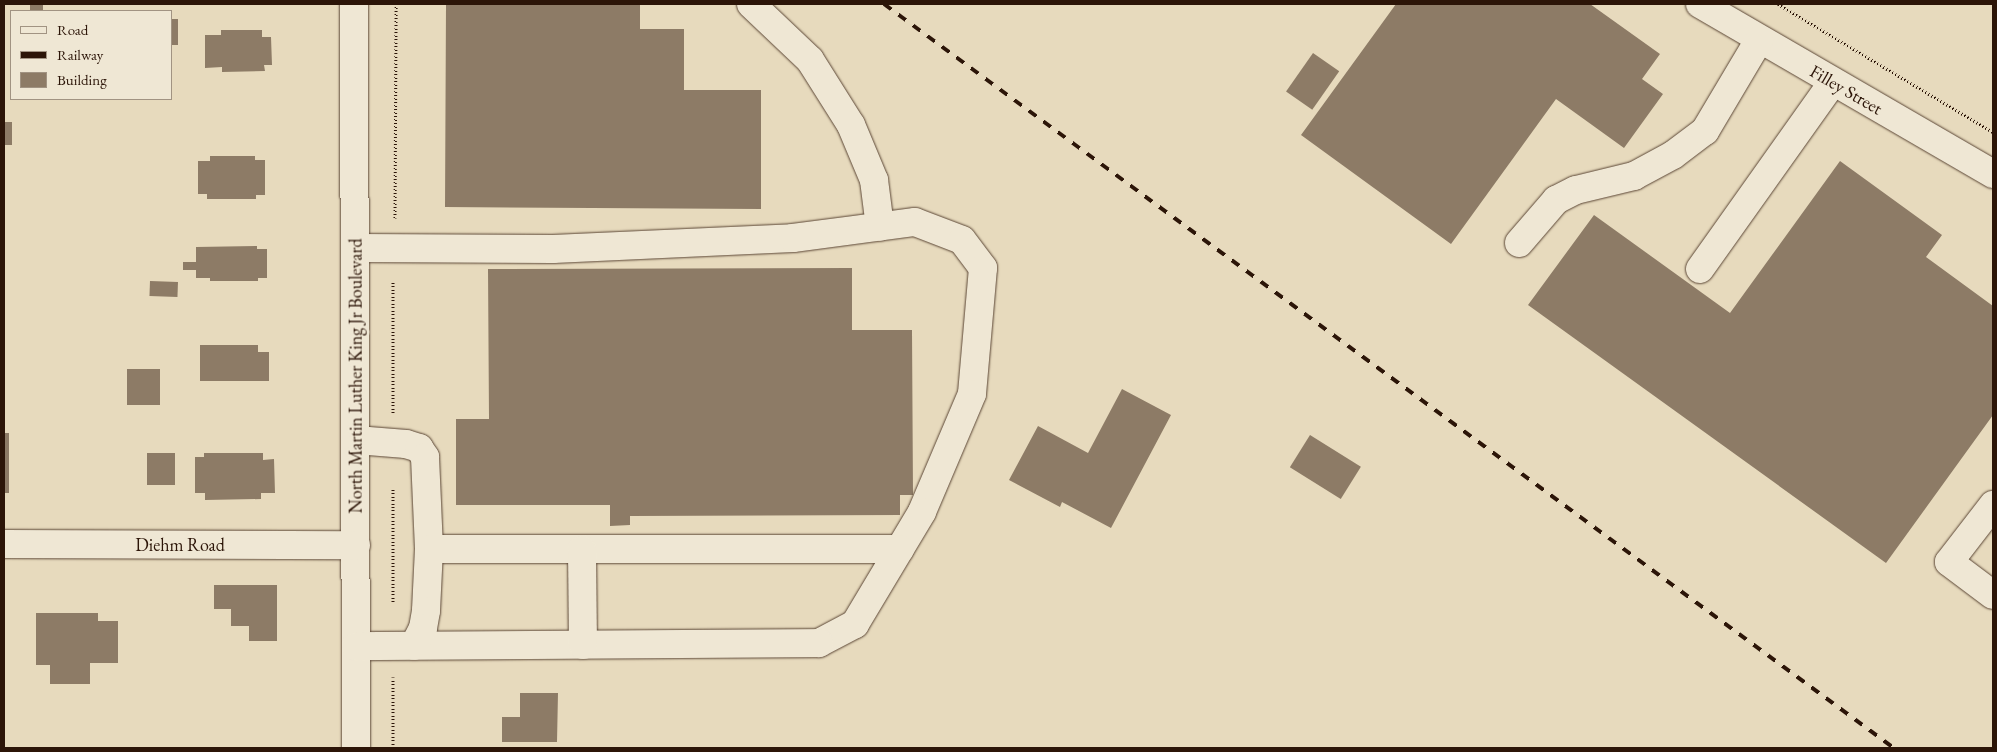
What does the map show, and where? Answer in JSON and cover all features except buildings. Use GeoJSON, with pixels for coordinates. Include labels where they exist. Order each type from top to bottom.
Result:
{"type":"FeatureCollection","features":[{"type":"Feature","properties":{"kind":"street","name":"North Martin Luther King Jr Boulevard"},"geometry":{"type":"LineString","coordinates":[[354,4],[356,748]]}},
{"type":"Feature","properties":{"kind":"street"},"geometry":{"type":"LineString","coordinates":[[751,4],[810,60],[851,125],[874,180],[880,227]]}},
{"type":"Feature","properties":{"kind":"street","name":"Filley Street"},"geometry":{"type":"LineString","coordinates":[[1700,4],[1993,174]]}},
{"type":"Feature","properties":{"kind":"street"},"geometry":{"type":"LineString","coordinates":[[1519,243],[1556,200],[1576,190],[1634,176],[1673,155],[1705,131],[1760,40]]}},
{"type":"Feature","properties":{"kind":"street"},"geometry":{"type":"LineString","coordinates":[[1700,269],[1833,82]]}},
{"type":"Feature","properties":{"kind":"street"},"geometry":{"type":"LineString","coordinates":[[356,248],[554,249],[793,238],[916,222],[962,240],[983,268],[972,394],[922,512],[855,624],[819,643],[356,646]]}},
{"type":"Feature","properties":{"kind":"street"},"geometry":{"type":"LineString","coordinates":[[356,440],[393,443],[419,448],[425,457],[429,549],[426,611],[423,628],[404,646]]}},
{"type":"Feature","properties":{"kind":"street"},"geometry":{"type":"LineString","coordinates":[[1993,504],[1949,562],[1993,595]]}},
{"type":"Feature","properties":{"kind":"street","name":"Diehm Road"},"geometry":{"type":"LineString","coordinates":[[4,544],[356,545]]}},
{"type":"Feature","properties":{"kind":"street"},"geometry":{"type":"LineString","coordinates":[[429,549],[900,549]]}},
{"type":"Feature","properties":{"kind":"street"},"geometry":{"type":"LineString","coordinates":[[582,550],[582,645]]}},
{"type":"Feature","properties":{"kind":"path"},"geometry":{"type":"LineString","coordinates":[[393,748],[404,646],[393,443],[396,4]]}},
{"type":"Feature","properties":{"kind":"path"},"geometry":{"type":"LineString","coordinates":[[1778,4],[1993,132]]}},
{"type":"Feature","properties":{"kind":"railway"},"geometry":{"type":"LineString","coordinates":[[884,4],[1894,748]]}}]}
